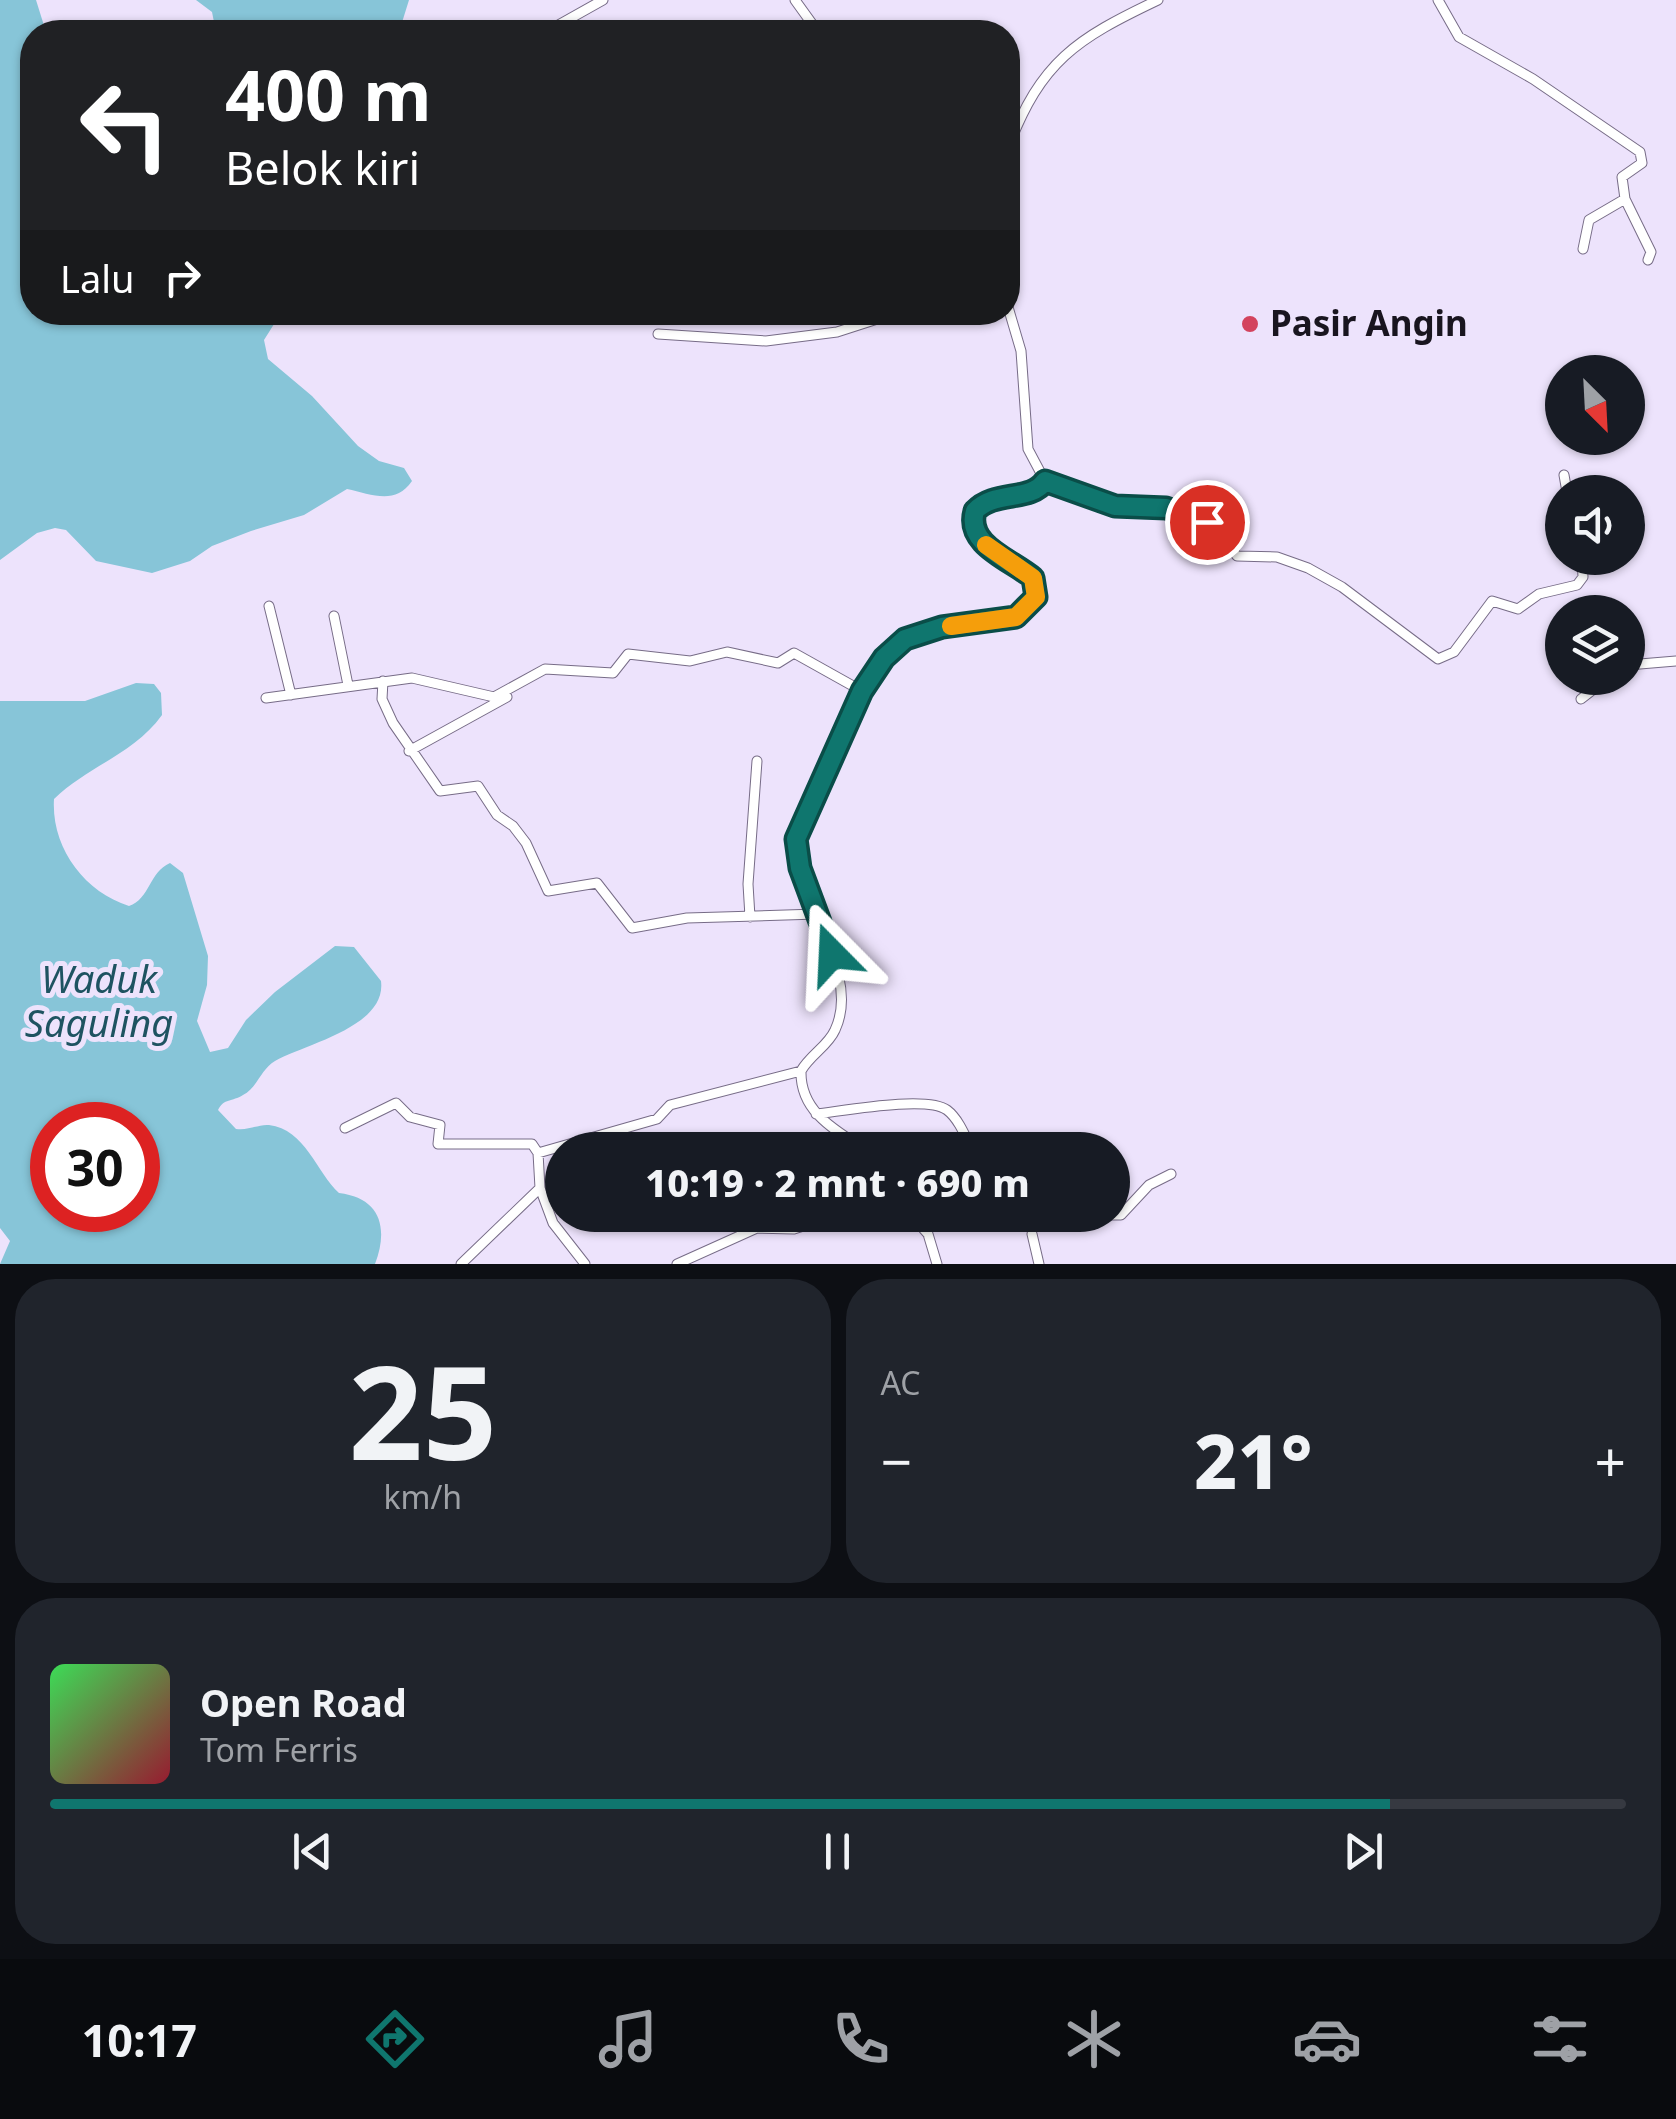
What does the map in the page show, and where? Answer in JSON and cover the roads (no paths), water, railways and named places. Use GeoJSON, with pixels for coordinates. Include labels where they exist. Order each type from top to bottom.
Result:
{"type":"FeatureCollection","features":[{"type":"Feature","properties":{"kind":"street"},"geometry":{"type":"LineString","coordinates":[[567,20],[603,0]]}},
{"type":"Feature","properties":{"kind":"street"},"geometry":{"type":"LineString","coordinates":[[1020,121],[1033,91],[1054,63],[1086,38],[1158,0]]}},
{"type":"Feature","properties":{"kind":"street"},"geometry":{"type":"LineString","coordinates":[[1438,0],[1460,37],[1533,78],[1640,152],[1642,163],[1622,176],[1625,199],[1651,252],[1648,260]]}},
{"type":"Feature","properties":{"kind":"street"},"geometry":{"type":"LineString","coordinates":[[1583,248],[1589,220],[1625,199]]}},
{"type":"Feature","properties":{"kind":"street"},"geometry":{"type":"LineString","coordinates":[[658,334],[766,340],[837,332],[859,325]]}},
{"type":"Feature","properties":{"kind":"street"},"geometry":{"type":"LineString","coordinates":[[1014,325],[1022,351],[1028,449],[1045,481],[1115,506],[1189,513],[1212,525],[1236,556],[1277,557],[1342,587],[1438,659],[1454,652],[1492,602],[1518,609],[1539,594],[1577,585],[1583,575]]}},
{"type":"Feature","properties":{"kind":"street"},"geometry":{"type":"LineString","coordinates":[[538,1153],[657,1119],[670,1105],[801,1070],[831,1036],[840,1015],[832,954],[800,868],[796,839],[862,691],[884,658],[905,639],[942,627],[1016,617],[1033,604],[1038,591],[1033,578],[982,542],[972,518],[990,499],[1034,491],[1045,481]]}},
{"type":"Feature","properties":{"kind":"street"},"geometry":{"type":"LineString","coordinates":[[269,606],[290,695]]}},
{"type":"Feature","properties":{"kind":"street"},"geometry":{"type":"LineString","coordinates":[[334,616],[348,685]]}},
{"type":"Feature","properties":{"kind":"street"},"geometry":{"type":"LineString","coordinates":[[266,698],[412,678],[494,697],[545,669],[615,673],[630,654],[690,661],[727,652],[778,663],[794,653],[862,691]]}},
{"type":"Feature","properties":{"kind":"street"},"geometry":{"type":"LineString","coordinates":[[1645,664],[1676,662]]}},
{"type":"Feature","properties":{"kind":"street"},"geometry":{"type":"LineString","coordinates":[[383,681],[383,703],[409,751],[442,793],[478,786],[497,815],[520,834],[548,891],[597,884],[632,928],[687,918],[817,914]]}},
{"type":"Feature","properties":{"kind":"street"},"geometry":{"type":"LineString","coordinates":[[409,751],[501,702],[510,691]]}},
{"type":"Feature","properties":{"kind":"street"},"geometry":{"type":"LineString","coordinates":[[1581,699],[1586,695]]}},
{"type":"Feature","properties":{"kind":"street"},"geometry":{"type":"LineString","coordinates":[[750,916],[748,884],[756,761]]}},
{"type":"Feature","properties":{"kind":"street"},"geometry":{"type":"LineString","coordinates":[[801,1070],[803,1093],[816,1114],[841,1132]]}},
{"type":"Feature","properties":{"kind":"street"},"geometry":{"type":"LineString","coordinates":[[346,1128],[396,1103],[410,1117],[440,1125],[438,1144],[532,1144],[538,1153],[540,1188],[553,1223],[585,1264]]}},
{"type":"Feature","properties":{"kind":"street"},"geometry":{"type":"LineString","coordinates":[[816,1114],[920,1104],[941,1107],[963,1132]]}},
{"type":"Feature","properties":{"kind":"street"},"geometry":{"type":"LineString","coordinates":[[1130,1205],[1149,1184],[1170,1174]]}},
{"type":"Feature","properties":{"kind":"street"},"geometry":{"type":"LineString","coordinates":[[461,1264],[540,1188]]}},
{"type":"Feature","properties":{"kind":"street"},"geometry":{"type":"LineString","coordinates":[[677,1264],[748,1232]]}},
{"type":"Feature","properties":{"kind":"street"},"geometry":{"type":"LineString","coordinates":[[925,1232],[932,1241],[937,1264]]}},
{"type":"Feature","properties":{"kind":"street"},"geometry":{"type":"LineString","coordinates":[[1032,1234],[1039,1264]]}},
{"type":"Feature","properties":{"kind":"water"},"geometry":{"type":"Polygon","coordinates":[[[0,0],[36,0],[42,20],[20,20],[20,325],[273,325],[264,340],[268,359],[312,396],[358,446],[379,461],[404,468],[412,481],[390,496],[347,489],[304,515],[251,531],[212,546],[190,561],[152,573],[96,561],[66,530],[55,528],[37,533],[0,560],[0,0]]]}},
{"type":"Feature","properties":{"kind":"water"},"geometry":{"type":"Polygon","coordinates":[[[196,0],[409,0],[403,20],[214,20],[212,12],[196,0]]]}},
{"type":"Feature","properties":{"kind":"water","name":"Waduk Saguling"},"geometry":{"type":"Polygon","coordinates":[[[136,683],[154,684],[161,693],[162,715],[151,728],[54,799],[55,817],[65,850],[85,879],[129,906],[146,892],[163,867],[170,863],[183,873],[208,956],[207,985],[197,1021],[210,1052],[228,1048],[246,1020],[275,992],[335,946],[354,947],[381,981],[379,997],[358,1022],[275,1061],[248,1092],[218,1110],[236,1129],[269,1125],[292,1134],[339,1193],[364,1201],[372,1208],[381,1227],[375,1264],[0,1264],[10,1241],[0,1228],[0,701],[85,701],[136,683]]]}},
{"type":"Feature","properties":{"kind":"place","name":"Pasir Angin"},"geometry":{"type":"Point","coordinates":[1250,324]}}]}
